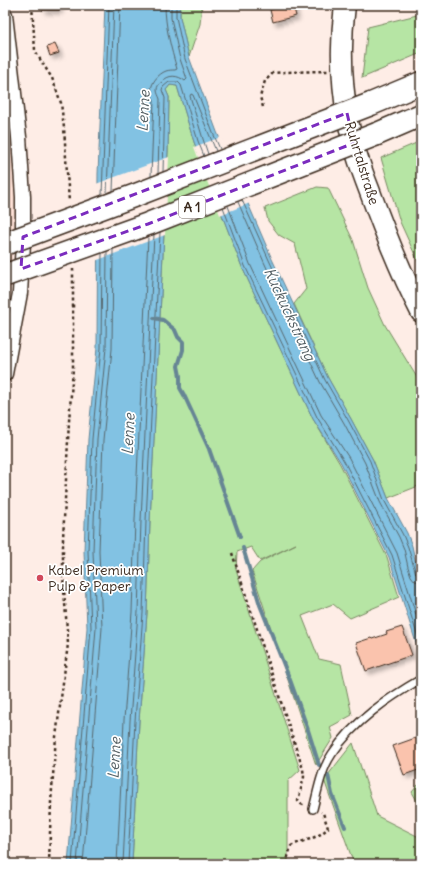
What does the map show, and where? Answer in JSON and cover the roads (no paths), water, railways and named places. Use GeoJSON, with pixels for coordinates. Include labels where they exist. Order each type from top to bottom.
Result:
{"type":"FeatureCollection","features":[{"type":"Feature","properties":{"kind":"highway","name":"A 1"},"geometry":{"type":"LineString","coordinates":[[6,243],[136,195],[371,104],[421,83]]}},
{"type":"Feature","properties":{"kind":"highway","name":"A 1"},"geometry":{"type":"LineString","coordinates":[[5,275],[148,224],[377,134],[421,115]]}},
{"type":"Feature","properties":{"kind":"main road","name":"Ruhrtalstraße"},"geometry":{"type":"LineString","coordinates":[[345,5],[342,69],[343,92],[348,121],[364,175],[388,240],[421,312]]}},
{"type":"Feature","properties":{"kind":"street"},"geometry":{"type":"LineString","coordinates":[[5,15],[20,137],[23,197],[23,244],[20,293],[5,374]]}},
{"type":"Feature","properties":{"kind":"lane"},"geometry":{"type":"LineString","coordinates":[[313,809],[321,778],[326,766],[332,754],[351,730],[381,704],[421,678]]}},
{"type":"Feature","properties":{"kind":"water"},"geometry":{"type":"Polygon","coordinates":[[[105,5],[180,5],[180,17],[189,57],[217,132],[272,259],[328,378],[373,460],[388,498],[407,533],[412,546],[421,578],[421,659],[389,557],[341,463],[313,419],[242,267],[194,142],[177,86],[170,85],[166,90],[169,97],[168,151],[147,613],[139,721],[132,864],[68,864],[87,628],[84,551],[88,439],[97,348],[98,174],[105,5]]]}},
{"type":"Feature","properties":{"kind":"waterway"},"geometry":{"type":"LineString","coordinates":[[154,318],[163,320],[175,330],[178,337],[183,342],[183,350],[178,366],[180,388],[209,449],[240,537]]}},
{"type":"Feature","properties":{"kind":"waterway"},"geometry":{"type":"LineString","coordinates":[[243,548],[260,605],[290,680],[319,765]]}},
{"type":"Feature","properties":{"kind":"waterway"},"geometry":{"type":"LineString","coordinates":[[328,775],[332,794],[345,827]]}},
{"type":"Feature","properties":{"kind":"place","name":"Kabel Premium Pulp & Paper"},"geometry":{"type":"Point","coordinates":[40,578]}},
{"type":"Feature","properties":{"kind":"water label","name":"Lenne"},"geometry":{"type":"Point","coordinates":[143,111]}},
{"type":"Feature","properties":{"kind":"water label","name":"Kuckuckstrang"},"geometry":{"type":"Point","coordinates":[290,314]}},
{"type":"Feature","properties":{"kind":"water label","name":"Lenne"},"geometry":{"type":"Point","coordinates":[128,434]}},
{"type":"Feature","properties":{"kind":"water label","name":"Lenne"},"geometry":{"type":"Point","coordinates":[114,758]}}]}
